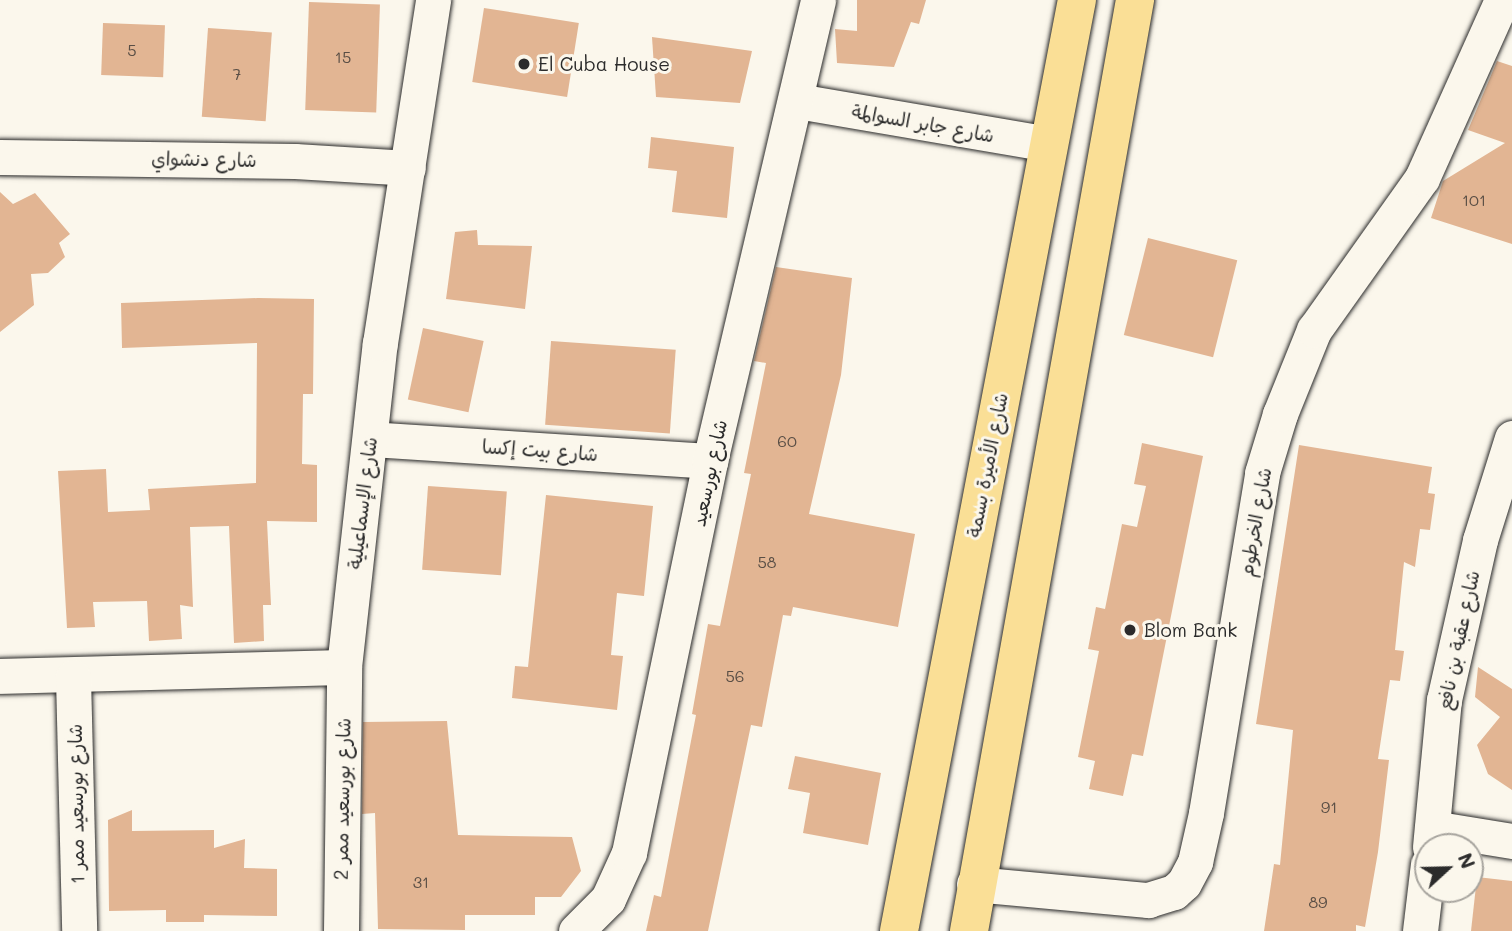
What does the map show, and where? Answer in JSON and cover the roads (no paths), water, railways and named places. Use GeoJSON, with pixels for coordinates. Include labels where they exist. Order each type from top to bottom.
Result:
{"type":"FeatureCollection","features":[{"type":"Feature","properties":{"kind":"main road","name":"شارع الأميرة بسمة"},"geometry":{"type":"LineString","coordinates":[[899,931],[1077,0]]}},
{"type":"Feature","properties":{"kind":"main road"},"geometry":{"type":"LineString","coordinates":[[969,931],[974,884],[1135,0]]}},
{"type":"Feature","properties":{"kind":"street","name":"شارع الإسماعيلية"},"geometry":{"type":"LineString","coordinates":[[344,667],[370,439],[433,0]]}},
{"type":"Feature","properties":{"kind":"street","name":"شارع بورسعيد"},"geometry":{"type":"LineString","coordinates":[[576,931],[608,899],[629,853],[710,461],[797,101],[818,0]]}},
{"type":"Feature","properties":{"kind":"street","name":"شارع الخرطوم"},"geometry":{"type":"LineString","coordinates":[[974,884],[1148,900],[1174,892],[1184,883],[1195,862],[1206,813],[1262,474],[1280,414],[1314,330],[1422,178],[1502,0]]}},
{"type":"Feature","properties":{"kind":"street","name":"شارع جابر السوالمة"},"geometry":{"type":"LineString","coordinates":[[797,101],[1049,144]]}},
{"type":"Feature","properties":{"kind":"street","name":"شارع دنشواي"},"geometry":{"type":"LineString","coordinates":[[0,157],[295,161],[408,168]]}},
{"type":"Feature","properties":{"kind":"street","name":"شارع عقبة بن نافع"},"geometry":{"type":"LineString","coordinates":[[1431,833],[1444,700],[1480,540],[1512,438]]}},
{"type":"Feature","properties":{"kind":"street","name":"شارع بيت إكسا"},"geometry":{"type":"LineString","coordinates":[[370,439],[710,461]]}},
{"type":"Feature","properties":{"kind":"street"},"geometry":{"type":"LineString","coordinates":[[0,676],[73,677],[344,667]]}},
{"type":"Feature","properties":{"kind":"street","name":"شارع بورسعيد ممر 2"},"geometry":{"type":"LineString","coordinates":[[341,931],[344,667]]}},
{"type":"Feature","properties":{"kind":"street","name":"شارع بورسعيد ممر 1"},"geometry":{"type":"LineString","coordinates":[[73,677],[79,931]]}},
{"type":"Feature","properties":{"kind":"street"},"geometry":{"type":"LineString","coordinates":[[1484,840],[1512,841]]}},
{"type":"Feature","properties":{"kind":"street"},"geometry":{"type":"LineString","coordinates":[[1420,931],[1423,903]]}},
{"type":"Feature","properties":{"kind":"place","name":"El Cuba House"},"geometry":{"type":"Point","coordinates":[524,64]}},
{"type":"Feature","properties":{"kind":"place","name":"Blom Bank"},"geometry":{"type":"Point","coordinates":[1130,630]}}]}
